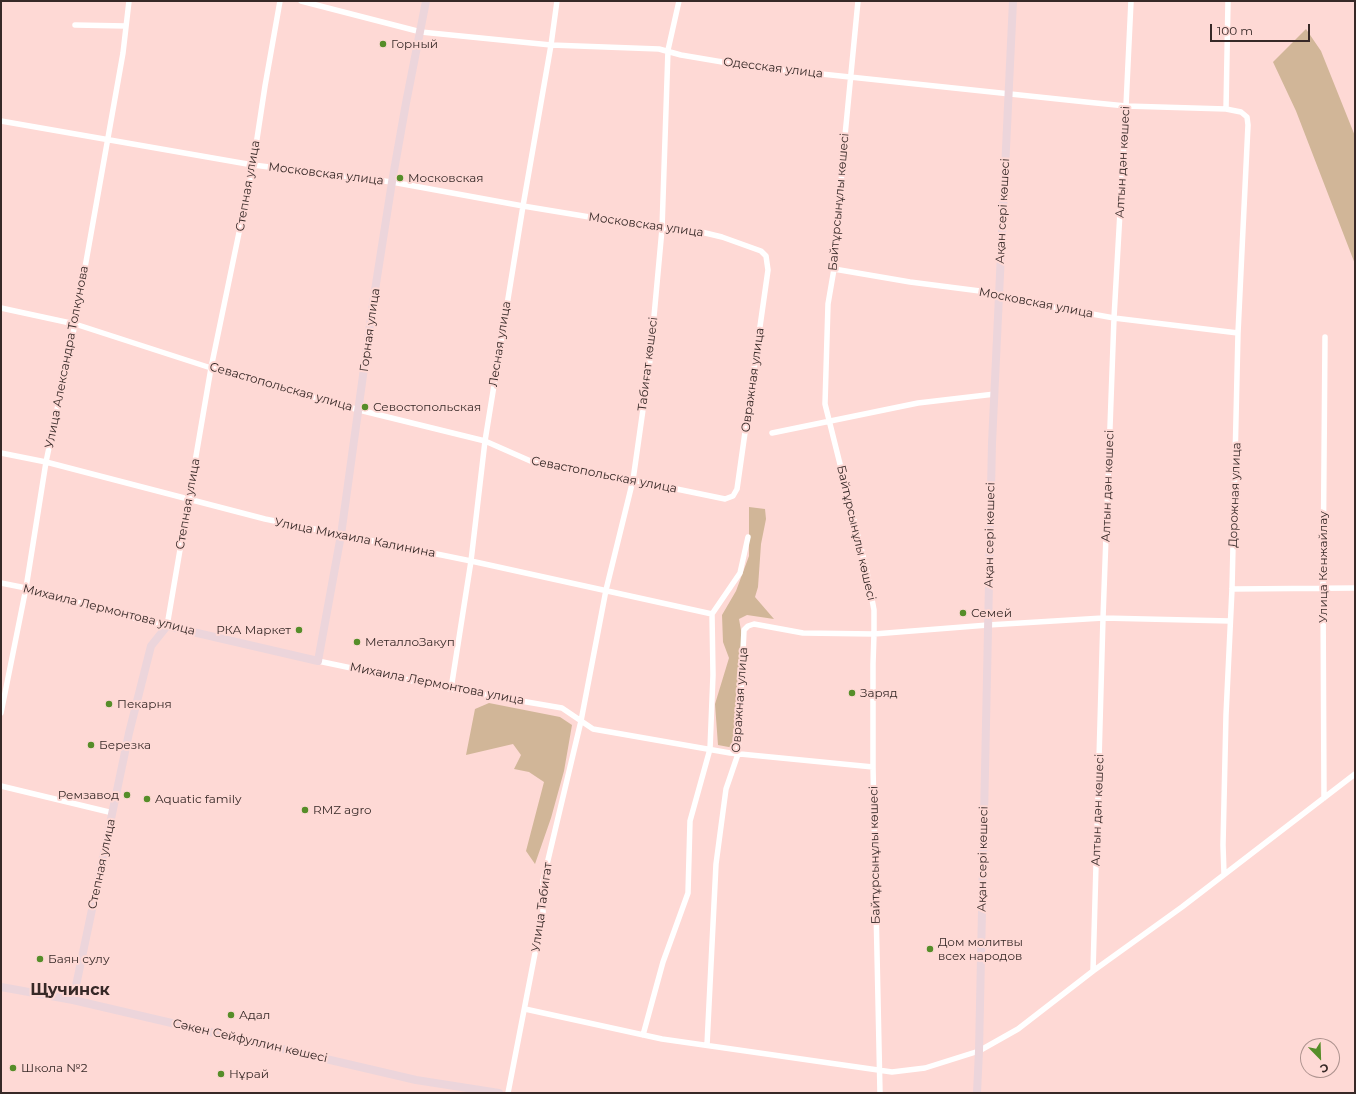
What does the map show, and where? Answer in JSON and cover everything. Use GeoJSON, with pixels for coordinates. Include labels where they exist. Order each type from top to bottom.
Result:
{"type":"FeatureCollection","features":[{"type":"Feature","properties":{"kind":"street","name":"Улица Александра Толкунова"},"geometry":{"type":"LineString","coordinates":[[1,713],[26,588],[46,462],[75,324],[107,140],[129,1]]}},
{"type":"Feature","properties":{"kind":"street","name":"Степная улица"},"geometry":{"type":"LineString","coordinates":[[73,1000],[129,734],[151,646],[166,626],[211,368],[253,165],[264,86],[280,1]]}},
{"type":"Feature","properties":{"kind":"street","name":"Одесская улица"},"geometry":{"type":"LineString","coordinates":[[301,1],[421,32],[551,45],[659,49],[668,50],[681,55],[746,66],[1126,106],[1226,109],[1241,112],[1247,117]]}},
{"type":"Feature","properties":{"kind":"street","name":"Горная улица"},"geometry":{"type":"LineString","coordinates":[[318,660],[341,535],[373,303],[392,182],[426,1]]}},
{"type":"Feature","properties":{"kind":"street","name":"Лесная улица"},"geometry":{"type":"LineString","coordinates":[[451,689],[471,561],[485,441],[522,206],[551,45],[557,1]]}},
{"type":"Feature","properties":{"kind":"street","name":"Табиғат көшесі"},"geometry":{"type":"LineString","coordinates":[[581,721],[606,590],[633,480],[650,360],[662,229],[668,50],[679,1]]}},
{"type":"Feature","properties":{"kind":"street","name":"Байтұрсынұлы көшесі"},"geometry":{"type":"LineString","coordinates":[[858,1],[834,269],[828,304],[825,404],[867,572],[874,610],[874,767],[880,1093]]}},
{"type":"Feature","properties":{"kind":"street","name":"Ақан сері көшесі"},"geometry":{"type":"LineString","coordinates":[[977,1093],[992,443],[1009,94],[1012,1]]}},
{"type":"Feature","properties":{"kind":"street","name":"Алтын дән көшесі"},"geometry":{"type":"LineString","coordinates":[[1093,971],[1103,618],[1114,318],[1131,1]]}},
{"type":"Feature","properties":{"kind":"street"},"geometry":{"type":"LineString","coordinates":[[1226,109],[1228,1]]}},
{"type":"Feature","properties":{"kind":"street"},"geometry":{"type":"LineString","coordinates":[[75,25],[126,26]]}},
{"type":"Feature","properties":{"kind":"street","name":"Дорожная улица"},"geometry":{"type":"LineString","coordinates":[[1224,874],[1223,845],[1232,589],[1238,332],[1248,125],[1247,117]]}},
{"type":"Feature","properties":{"kind":"street","name":"Московская улица"},"geometry":{"type":"LineString","coordinates":[[1,121],[253,165],[392,182],[522,206],[662,229],[697,231],[722,237],[761,251],[766,256]]}},
{"type":"Feature","properties":{"kind":"street","name":"Овражная улица"},"geometry":{"type":"LineString","coordinates":[[725,498],[733,496],[737,489],[768,270],[766,256]]}},
{"type":"Feature","properties":{"kind":"street","name":"Московская улица"},"geometry":{"type":"LineString","coordinates":[[834,269],[910,282],[980,291],[999,297],[1114,318],[1238,332]]}},
{"type":"Feature","properties":{"kind":"street","name":"Севастопольская улица"},"geometry":{"type":"LineString","coordinates":[[1,308],[75,324],[211,368],[359,410],[485,441],[535,463],[725,498]]}},
{"type":"Feature","properties":{"kind":"street","name":"Улица Кенжайлау"},"geometry":{"type":"LineString","coordinates":[[1324,798],[1323,588],[1326,337]]}},
{"type":"Feature","properties":{"kind":"street"},"geometry":{"type":"LineString","coordinates":[[772,433],[918,403],[995,394]]}},
{"type":"Feature","properties":{"kind":"street","name":"Улица Михаила Калинина"},"geometry":{"type":"LineString","coordinates":[[1,453],[46,462],[265,520],[471,561],[712,614]]}},
{"type":"Feature","properties":{"kind":"street"},"geometry":{"type":"LineString","coordinates":[[643,1035],[663,962],[688,893],[690,821],[710,749],[713,675],[712,614],[740,573],[748,537]]}},
{"type":"Feature","properties":{"kind":"street","name":"Михаила Лермонтова улица"},"geometry":{"type":"LineString","coordinates":[[1,583],[26,588],[137,619],[318,660],[451,689],[562,708],[593,729],[738,754],[874,767]]}},
{"type":"Feature","properties":{"kind":"street"},"geometry":{"type":"LineString","coordinates":[[1232,589],[1355,588]]}},
{"type":"Feature","properties":{"kind":"street"},"geometry":{"type":"LineString","coordinates":[[874,634],[1103,618],[1230,621]]}},
{"type":"Feature","properties":{"kind":"street","name":"Овражная улица"},"geometry":{"type":"LineString","coordinates":[[707,1045],[716,864],[726,789],[738,754],[744,630],[748,626],[754,624],[803,632],[874,634]]}},
{"type":"Feature","properties":{"kind":"street","name":"Улица Табигат"},"geometry":{"type":"LineString","coordinates":[[508,1093],[543,912],[543,880],[581,721]]}},
{"type":"Feature","properties":{"kind":"street"},"geometry":{"type":"LineString","coordinates":[[525,1009],[662,1039],[892,1072],[925,1068],[979,1051],[1018,1029],[1093,971],[1182,907],[1355,774]]}},
{"type":"Feature","properties":{"kind":"street"},"geometry":{"type":"LineString","coordinates":[[1,786],[113,813]]}},
{"type":"Feature","properties":{"kind":"street","name":"Сәкен Сейфуллин көшесі"},"geometry":{"type":"LineString","coordinates":[[1,987],[73,1000],[416,1080],[499,1093]]}},
{"type":"Feature","properties":{"kind":"shaded area"},"geometry":{"type":"Polygon","coordinates":[[[1306,29],[1321,51],[1355,136],[1355,264],[1296,111],[1273,62],[1306,29]]]}},
{"type":"Feature","properties":{"kind":"shaded area"},"geometry":{"type":"Polygon","coordinates":[[[749,507],[765,509],[766,519],[761,544],[758,587],[755,597],[774,619],[747,615],[739,619],[742,636],[736,697],[736,730],[734,748],[718,745],[715,704],[729,658],[723,642],[722,615],[736,591],[749,556],[749,507]]]}},
{"type":"Feature","properties":{"kind":"shaded area"},"geometry":{"type":"Polygon","coordinates":[[[489,703],[560,717],[572,725],[564,771],[551,818],[535,864],[526,851],[544,782],[529,772],[514,769],[521,755],[513,744],[466,755],[475,709],[489,703]]]}},
{"type":"Feature","properties":{"kind":"place","name":"Горный"},"geometry":{"type":"Point","coordinates":[383,44]}},
{"type":"Feature","properties":{"kind":"place","name":"Московская"},"geometry":{"type":"Point","coordinates":[400,178]}},
{"type":"Feature","properties":{"kind":"place","name":"Севостопольская"},"geometry":{"type":"Point","coordinates":[365,407]}},
{"type":"Feature","properties":{"kind":"place","name":"Семей"},"geometry":{"type":"Point","coordinates":[963,613]}},
{"type":"Feature","properties":{"kind":"place","name":"РКА Маркет"},"geometry":{"type":"Point","coordinates":[299,630]}},
{"type":"Feature","properties":{"kind":"place","name":"МеталлоЗакуп"},"geometry":{"type":"Point","coordinates":[357,642]}},
{"type":"Feature","properties":{"kind":"place","name":"Заряд"},"geometry":{"type":"Point","coordinates":[852,693]}},
{"type":"Feature","properties":{"kind":"place","name":"Пекарня"},"geometry":{"type":"Point","coordinates":[109,704]}},
{"type":"Feature","properties":{"kind":"place","name":"Березка"},"geometry":{"type":"Point","coordinates":[91,745]}},
{"type":"Feature","properties":{"kind":"place","name":"Ремзавод"},"geometry":{"type":"Point","coordinates":[127,795]}},
{"type":"Feature","properties":{"kind":"place","name":"Aquatic family"},"geometry":{"type":"Point","coordinates":[147,799]}},
{"type":"Feature","properties":{"kind":"place","name":"RMZ agro"},"geometry":{"type":"Point","coordinates":[305,810]}},
{"type":"Feature","properties":{"kind":"place","name":"Дом молитвы всех народов"},"geometry":{"type":"Point","coordinates":[930,949]}},
{"type":"Feature","properties":{"kind":"place","name":"Баян сулу"},"geometry":{"type":"Point","coordinates":[40,959]}},
{"type":"Feature","properties":{"kind":"place","name":"Адал"},"geometry":{"type":"Point","coordinates":[231,1015]}},
{"type":"Feature","properties":{"kind":"place","name":"Школа №2"},"geometry":{"type":"Point","coordinates":[13,1068]}},
{"type":"Feature","properties":{"kind":"place","name":"Нұрай"},"geometry":{"type":"Point","coordinates":[221,1074]}},
{"type":"Feature","properties":{"kind":"district","name":"Щучинск"},"geometry":{"type":"Point","coordinates":[70,990]}}]}
